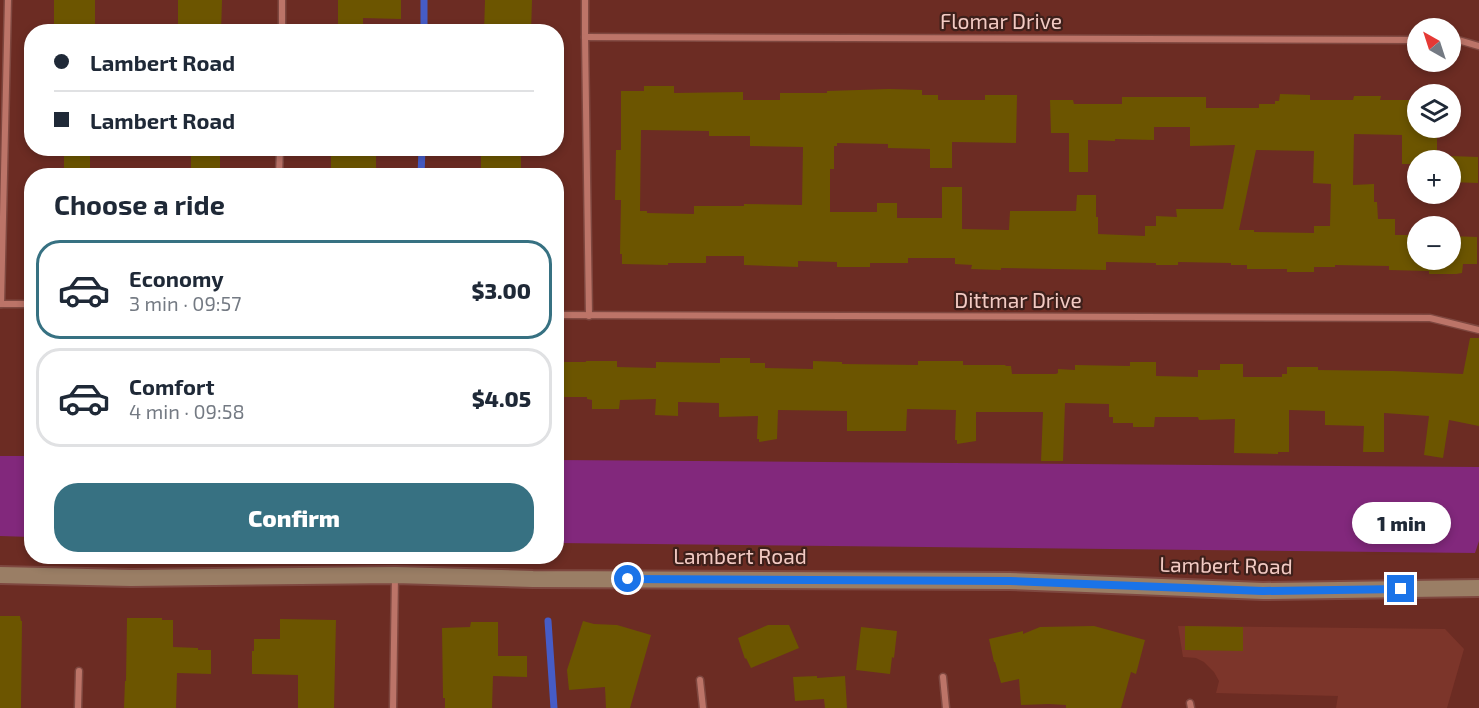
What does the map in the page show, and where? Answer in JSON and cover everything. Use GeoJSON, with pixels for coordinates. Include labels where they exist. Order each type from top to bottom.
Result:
{"type":"FeatureCollection","features":[{"type":"Feature","properties":{"kind":"main road","name":"Lambert Road"},"geometry":{"type":"LineString","coordinates":[[0,575],[131,578],[395,575],[533,579],[1010,581],[1263,591],[1479,588]]}},
{"type":"Feature","properties":{"kind":"street"},"geometry":{"type":"LineString","coordinates":[[8,0],[0,304],[24,304]]}},
{"type":"Feature","properties":{"kind":"street"},"geometry":{"type":"LineString","coordinates":[[282,0],[282,24]]}},
{"type":"Feature","properties":{"kind":"street"},"geometry":{"type":"LineString","coordinates":[[585,0],[589,316]]}},
{"type":"Feature","properties":{"kind":"street","name":"Flomar Drive"},"geometry":{"type":"LineString","coordinates":[[585,37],[1407,40]]}},
{"type":"Feature","properties":{"kind":"street"},"geometry":{"type":"LineString","coordinates":[[1461,41],[1479,46]]}},
{"type":"Feature","properties":{"kind":"street","name":"Dittmar Drive"},"geometry":{"type":"LineString","coordinates":[[564,315],[1430,318],[1479,330]]}},
{"type":"Feature","properties":{"kind":"street"},"geometry":{"type":"LineString","coordinates":[[393,708],[395,575]]}},
{"type":"Feature","properties":{"kind":"street"},"geometry":{"type":"LineString","coordinates":[[78,708],[79,671]]}},
{"type":"Feature","properties":{"kind":"street"},"geometry":{"type":"LineString","coordinates":[[943,677],[946,708]]}},
{"type":"Feature","properties":{"kind":"street"},"geometry":{"type":"LineString","coordinates":[[700,680],[703,708]]}},
{"type":"Feature","properties":{"kind":"shaded area"},"geometry":{"type":"Polygon","coordinates":[[[0,456],[24,456],[24,537],[0,536],[0,456]]]}},
{"type":"Feature","properties":{"kind":"shaded area"},"geometry":{"type":"Polygon","coordinates":[[[564,460],[1479,467],[1479,541],[1475,553],[564,543],[564,460]]]}},
{"type":"Feature","properties":{"kind":"shaded area"},"geometry":{"type":"Polygon","coordinates":[[[1178,626],[1445,629],[1464,649],[1447,708],[1336,708],[1338,696],[1216,693],[1219,681],[1214,672],[1196,658],[1183,657],[1178,626]]]}},
{"type":"Feature","properties":{"kind":"building"},"geometry":{"type":"Polygon","coordinates":[[[54,0],[95,0],[95,24],[54,24],[54,0]]]}},
{"type":"Feature","properties":{"kind":"building"},"geometry":{"type":"Polygon","coordinates":[[[178,0],[222,0],[221,24],[178,24],[178,0]]]}},
{"type":"Feature","properties":{"kind":"building"},"geometry":{"type":"Polygon","coordinates":[[[338,0],[401,0],[401,19],[363,18],[363,24],[338,24],[338,0]]]}},
{"type":"Feature","properties":{"kind":"building"},"geometry":{"type":"Polygon","coordinates":[[[485,0],[532,0],[531,24],[484,24],[485,0]]]}},
{"type":"Feature","properties":{"kind":"building"},"geometry":{"type":"Polygon","coordinates":[[[644,86],[674,86],[674,93],[743,92],[743,100],[780,100],[780,93],[889,89],[922,90],[922,95],[938,95],[938,100],[985,100],[985,95],[1017,95],[1016,143],[952,142],[952,168],[930,168],[930,149],[888,148],[888,144],[837,143],[837,146],[834,146],[834,169],[830,169],[830,212],[877,212],[877,203],[897,203],[897,218],[942,218],[942,187],[962,187],[962,229],[1009,230],[1010,211],[1076,211],[1077,195],[1096,195],[1098,234],[1145,236],[1145,226],[1156,226],[1156,216],[1177,217],[1176,209],[1223,209],[1235,145],[1190,146],[1190,127],[1154,127],[1154,140],[1088,140],[1088,172],[1069,172],[1069,133],[1051,133],[1050,100],[1073,100],[1074,104],[1122,104],[1122,97],[1206,97],[1206,108],[1259,108],[1259,104],[1275,104],[1275,101],[1279,101],[1280,94],[1310,95],[1310,100],[1353,100],[1354,96],[1381,96],[1380,100],[1407,100],[1407,138],[1437,138],[1437,150],[1407,150],[1407,164],[1402,164],[1402,135],[1354,134],[1353,185],[1374,184],[1374,202],[1377,202],[1378,219],[1395,219],[1395,235],[1407,235],[1407,270],[1461,270],[1461,236],[1477,237],[1477,264],[1463,264],[1462,273],[1429,274],[1429,271],[1389,270],[1389,266],[1335,265],[1335,267],[1314,267],[1314,272],[1287,272],[1287,269],[1247,269],[1247,265],[1231,265],[1231,263],[1178,262],[1178,265],[1156,265],[1156,263],[1106,262],[1106,270],[971,269],[972,265],[955,264],[955,258],[908,258],[908,263],[870,263],[870,267],[837,267],[837,262],[798,261],[798,267],[744,265],[744,256],[706,256],[706,263],[622,264],[622,254],[620,254],[621,200],[615,200],[616,150],[621,150],[621,91],[644,91],[644,86]],[[641,130],[640,211],[694,214],[694,206],[802,205],[803,147],[750,146],[750,136],[709,136],[709,131],[641,130]],[[1256,150],[1239,230],[1314,233],[1314,226],[1330,226],[1331,184],[1313,183],[1314,151],[1256,150]]]}},
{"type":"Feature","properties":{"kind":"building"},"geometry":{"type":"Polygon","coordinates":[[[64,156],[90,156],[90,168],[64,168],[64,156]]]}},
{"type":"Feature","properties":{"kind":"building"},"geometry":{"type":"Polygon","coordinates":[[[191,156],[220,156],[220,168],[191,168],[191,156]]]}},
{"type":"Feature","properties":{"kind":"building"},"geometry":{"type":"Polygon","coordinates":[[[331,156],[376,156],[376,168],[331,168],[331,156]]]}},
{"type":"Feature","properties":{"kind":"building"},"geometry":{"type":"Polygon","coordinates":[[[481,156],[521,156],[521,168],[481,168],[481,156]]]}},
{"type":"Feature","properties":{"kind":"building"},"geometry":{"type":"Polygon","coordinates":[[[1461,156],[1478,157],[1478,183],[1461,182],[1461,156]]]}},
{"type":"Feature","properties":{"kind":"building"},"geometry":{"type":"Polygon","coordinates":[[[1470,338],[1479,338],[1479,426],[1449,420],[1443,458],[1424,455],[1429,416],[1384,413],[1384,452],[1363,452],[1364,426],[1325,425],[1325,411],[1289,410],[1289,452],[1234,453],[1235,419],[1199,420],[1198,417],[1155,417],[1154,427],[1133,427],[1133,423],[1113,423],[1113,417],[1109,417],[1109,404],[1065,403],[1063,461],[1041,461],[1043,412],[976,412],[976,441],[957,444],[955,440],[956,410],[907,409],[906,431],[847,431],[847,411],[778,410],[777,439],[759,442],[757,439],[758,416],[719,417],[719,403],[678,402],[678,416],[655,415],[656,399],[620,400],[619,409],[592,409],[592,400],[587,397],[564,397],[564,362],[586,361],[617,361],[617,367],[656,368],[656,362],[720,363],[720,358],[750,358],[750,363],[765,363],[765,368],[813,369],[813,361],[842,362],[842,364],[918,365],[918,361],[963,361],[963,365],[1011,366],[1012,374],[1056,374],[1058,369],[1075,370],[1075,365],[1130,366],[1130,362],[1156,362],[1156,376],[1198,377],[1198,370],[1220,370],[1220,364],[1243,364],[1243,377],[1282,377],[1282,374],[1287,374],[1287,367],[1463,374],[1470,338]]]}},
{"type":"Feature","properties":{"kind":"building"},"geometry":{"type":"Polygon","coordinates":[[[0,616],[20,616],[22,621],[21,708],[0,708],[0,616]]]}},
{"type":"Feature","properties":{"kind":"building"},"geometry":{"type":"Polygon","coordinates":[[[127,618],[173,620],[173,647],[211,650],[211,674],[177,673],[176,708],[124,708],[127,618]]]}},
{"type":"Feature","properties":{"kind":"building"},"geometry":{"type":"Polygon","coordinates":[[[280,619],[336,620],[334,708],[298,708],[298,675],[252,674],[254,639],[280,639],[280,619]]]}},
{"type":"Feature","properties":{"kind":"building"},"geometry":{"type":"Polygon","coordinates":[[[583,621],[617,625],[651,635],[630,708],[606,708],[605,687],[569,690],[567,670],[583,621]]]}},
{"type":"Feature","properties":{"kind":"building"},"geometry":{"type":"Polygon","coordinates":[[[471,622],[498,622],[498,656],[527,656],[527,677],[493,676],[492,708],[445,708],[442,628],[470,627],[471,622]]]}},
{"type":"Feature","properties":{"kind":"building"},"geometry":{"type":"Polygon","coordinates":[[[768,625],[789,625],[799,648],[751,668],[745,659],[738,638],[768,625]]]}},
{"type":"Feature","properties":{"kind":"building"},"geometry":{"type":"Polygon","coordinates":[[[1094,626],[1145,640],[1136,674],[1131,672],[1121,708],[1066,708],[1066,705],[1049,704],[1021,705],[1019,679],[1001,683],[989,639],[1023,631],[1023,634],[1040,627],[1094,626]]]}},
{"type":"Feature","properties":{"kind":"building"},"geometry":{"type":"Polygon","coordinates":[[[1185,626],[1243,627],[1243,651],[1185,650],[1185,626]]]}},
{"type":"Feature","properties":{"kind":"building"},"geometry":{"type":"Polygon","coordinates":[[[861,627],[897,631],[890,674],[856,670],[861,627]]]}},
{"type":"Feature","properties":{"kind":"building"},"geometry":{"type":"Polygon","coordinates":[[[817,676],[817,678],[845,676],[847,708],[825,708],[824,699],[795,701],[793,677],[817,676]]]}},
{"type":"Feature","properties":{"kind":"waterway"},"geometry":{"type":"LineString","coordinates":[[424,0],[424,24]]}},
{"type":"Feature","properties":{"kind":"waterway"},"geometry":{"type":"LineString","coordinates":[[421,168],[422,156]]}},
{"type":"Feature","properties":{"kind":"waterway"},"geometry":{"type":"LineString","coordinates":[[548,621],[554,708]]}},
{"type":"Feature","properties":{"kind":"route"},"geometry":{"type":"LineString","coordinates":[[628,579],[1010,581],[1263,591],[1401,589]]}}]}
